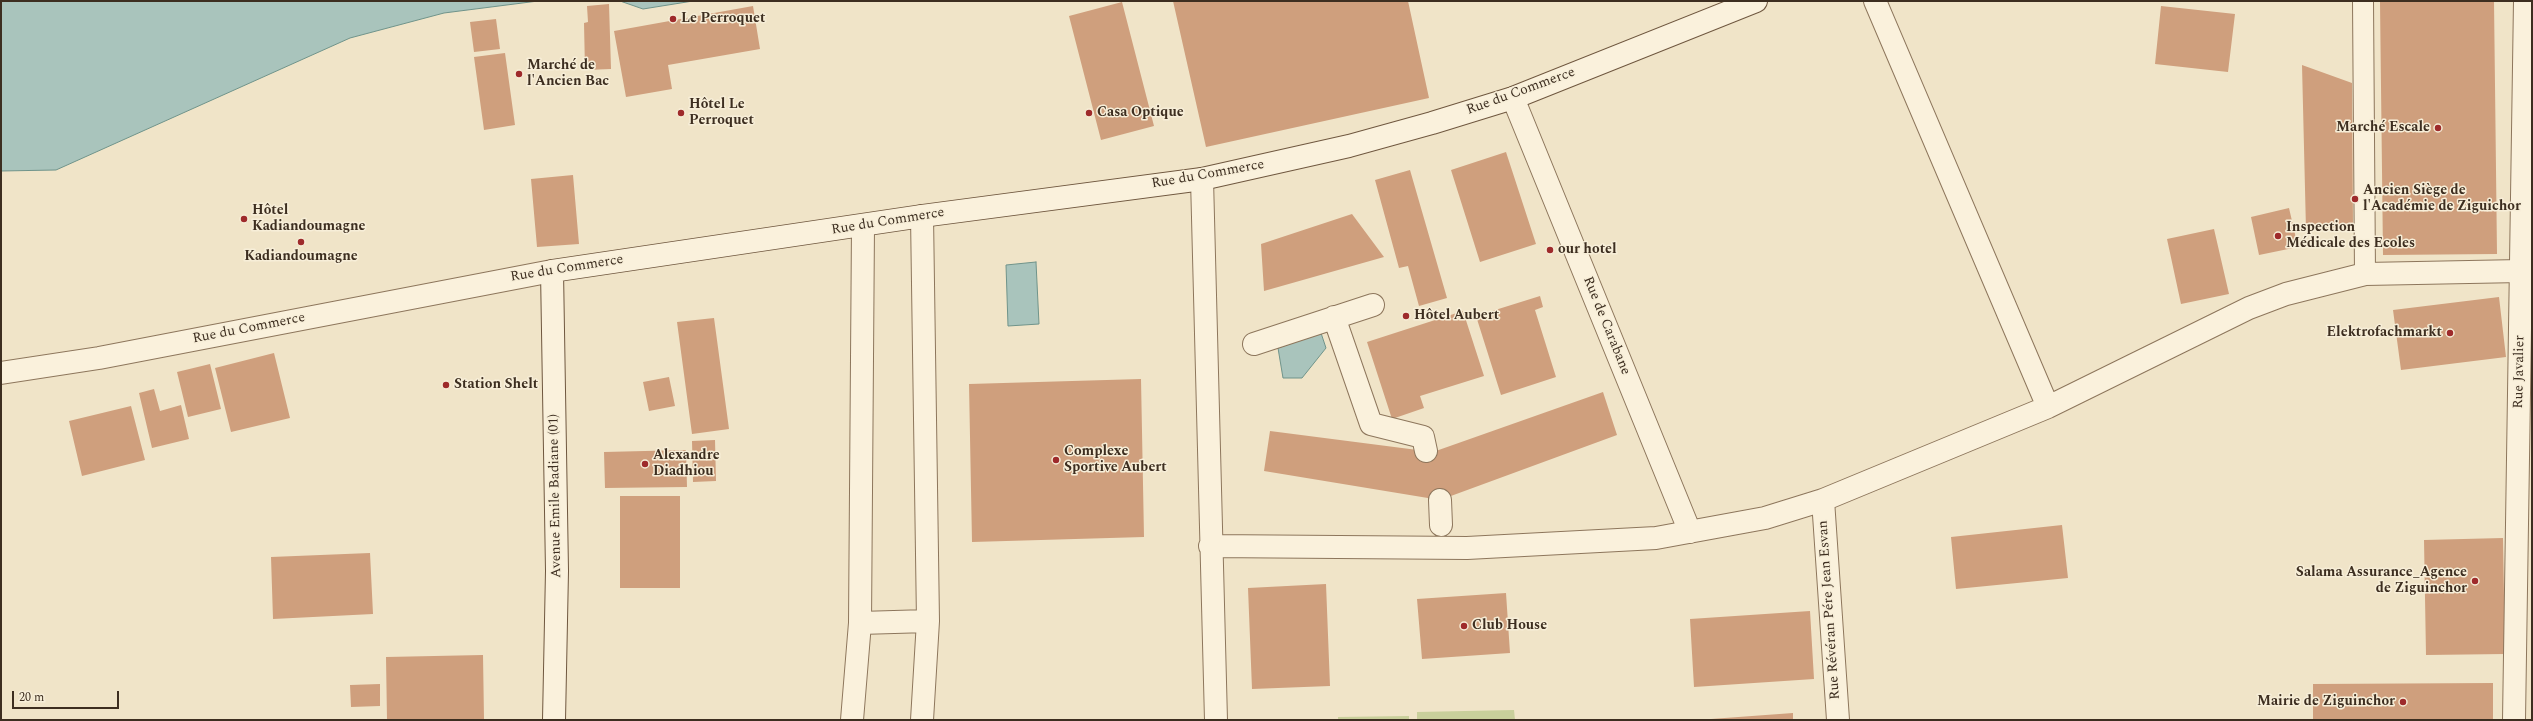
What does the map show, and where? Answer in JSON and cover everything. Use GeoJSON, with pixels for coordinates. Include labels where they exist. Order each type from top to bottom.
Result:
{"type":"FeatureCollection","features":[{"type":"Feature","properties":{"kind":"street","name":"Rue du Commerce"},"geometry":{"type":"LineString","coordinates":[[1,373],[99,358],[552,271],[863,226],[922,216],[1202,179],[1349,146],[1432,123],[1513,98],[1756,1]]}},
{"type":"Feature","properties":{"kind":"street"},"geometry":{"type":"LineString","coordinates":[[1875,1],[2048,407]]}},
{"type":"Feature","properties":{"kind":"street","name":"Rue Javalier"},"geometry":{"type":"LineString","coordinates":[[2514,720],[2525,1]]}},
{"type":"Feature","properties":{"kind":"street","name":"Rue de Carabane"},"geometry":{"type":"LineString","coordinates":[[1513,98],[1690,532]]}},
{"type":"Feature","properties":{"kind":"street"},"geometry":{"type":"LineString","coordinates":[[1202,179],[1210,546],[1216,720]]}},
{"type":"Feature","properties":{"kind":"street"},"geometry":{"type":"LineString","coordinates":[[922,216],[928,621],[922,720]]}},
{"type":"Feature","properties":{"kind":"street"},"geometry":{"type":"LineString","coordinates":[[852,720],[860,623],[863,226]]}},
{"type":"Feature","properties":{"kind":"street","name":"Avenue Emile Badiane (01)"},"geometry":{"type":"LineString","coordinates":[[552,271],[557,571],[554,720]]}},
{"type":"Feature","properties":{"kind":"street"},"geometry":{"type":"LineString","coordinates":[[1210,546],[1467,548],[1656,538],[1765,518],[1823,500],[2048,407],[2249,308],[2286,294],[2365,274],[2521,271]]}},
{"type":"Feature","properties":{"kind":"street"},"geometry":{"type":"LineString","coordinates":[[1254,344],[1373,305]]}},
{"type":"Feature","properties":{"kind":"street"},"geometry":{"type":"LineString","coordinates":[[1334,317],[1371,424],[1423,437],[1426,451]]}},
{"type":"Feature","properties":{"kind":"street"},"geometry":{"type":"LineString","coordinates":[[1440,500],[1441,525]]}},
{"type":"Feature","properties":{"kind":"street","name":"Rue Révéran Pére Jean Esvan"},"geometry":{"type":"LineString","coordinates":[[1823,500],[1838,720]]}},
{"type":"Feature","properties":{"kind":"street"},"geometry":{"type":"LineString","coordinates":[[860,623],[928,621]]}},
{"type":"Feature","properties":{"kind":"lane"},"geometry":{"type":"LineString","coordinates":[[2363,1],[2365,274]]}},
{"type":"Feature","properties":{"kind":"green space"},"geometry":{"type":"Polygon","coordinates":[[[1514,710],[1515,720],[1417,720],[1417,712],[1514,710]]]}},
{"type":"Feature","properties":{"kind":"green space"},"geometry":{"type":"Polygon","coordinates":[[[1409,716],[1409,720],[1338,720],[1338,717],[1409,716]]]}},
{"type":"Feature","properties":{"kind":"water"},"geometry":{"type":"Polygon","coordinates":[[[1,1],[538,1],[444,13],[350,38],[56,170],[1,171],[1,1]]]}},
{"type":"Feature","properties":{"kind":"water"},"geometry":{"type":"Polygon","coordinates":[[[620,1],[693,1],[643,9],[620,1]]]}},
{"type":"Feature","properties":{"kind":"water"},"geometry":{"type":"Polygon","coordinates":[[[1036,262],[1039,324],[1008,326],[1006,265],[1036,262]]]}},
{"type":"Feature","properties":{"kind":"water"},"geometry":{"type":"Polygon","coordinates":[[[1321,333],[1326,348],[1302,378],[1283,378],[1278,348],[1321,333]]]}},
{"type":"Feature","properties":{"kind":"building"},"geometry":{"type":"Polygon","coordinates":[[[1173,1],[1408,1],[1429,98],[1206,147],[1173,1]]]}},
{"type":"Feature","properties":{"kind":"building","name":"Marché Escale"},"geometry":{"type":"Polygon","coordinates":[[[2494,1],[2497,254],[2383,255],[2380,2],[2494,1]]]}},
{"type":"Feature","properties":{"kind":"building"},"geometry":{"type":"Polygon","coordinates":[[[1122,2],[1154,126],[1101,140],[1069,16],[1122,2]]]}},
{"type":"Feature","properties":{"kind":"building"},"geometry":{"type":"Polygon","coordinates":[[[609,4],[611,69],[585,70],[584,23],[588,22],[587,6],[609,4]]]}},
{"type":"Feature","properties":{"kind":"building"},"geometry":{"type":"Polygon","coordinates":[[[753,6],[760,49],[668,65],[672,89],[626,97],[614,31],[753,6]]]}},
{"type":"Feature","properties":{"kind":"building"},"geometry":{"type":"Polygon","coordinates":[[[2161,6],[2235,14],[2228,72],[2155,64],[2161,6]]]}},
{"type":"Feature","properties":{"kind":"building"},"geometry":{"type":"Polygon","coordinates":[[[496,19],[500,49],[474,52],[470,22],[496,19]]]}},
{"type":"Feature","properties":{"kind":"building"},"geometry":{"type":"Polygon","coordinates":[[[505,53],[515,125],[484,130],[474,57],[505,53]]]}},
{"type":"Feature","properties":{"kind":"building"},"geometry":{"type":"Polygon","coordinates":[[[2302,65],[2352,83],[2353,227],[2306,230],[2302,65]]]}},
{"type":"Feature","properties":{"kind":"building"},"geometry":{"type":"Polygon","coordinates":[[[1506,152],[1536,244],[1480,262],[1451,170],[1506,152]]]}},
{"type":"Feature","properties":{"kind":"building"},"geometry":{"type":"Polygon","coordinates":[[[1410,170],[1447,298],[1419,306],[1408,266],[1399,268],[1375,180],[1410,170]]]}},
{"type":"Feature","properties":{"kind":"building"},"geometry":{"type":"Polygon","coordinates":[[[573,175],[579,244],[537,247],[531,179],[573,175]]]}},
{"type":"Feature","properties":{"kind":"building"},"geometry":{"type":"Polygon","coordinates":[[[2289,208],[2298,247],[2259,255],[2251,217],[2289,208]]]}},
{"type":"Feature","properties":{"kind":"building"},"geometry":{"type":"Polygon","coordinates":[[[1352,214],[1384,257],[1264,291],[1261,244],[1352,214]]]}},
{"type":"Feature","properties":{"kind":"building"},"geometry":{"type":"Polygon","coordinates":[[[2214,229],[2229,294],[2181,304],[2167,239],[2214,229]]]}},
{"type":"Feature","properties":{"kind":"building"},"geometry":{"type":"Polygon","coordinates":[[[1540,296],[1543,307],[1535,310],[1556,377],[1501,395],[1476,316],[1540,296]]]}},
{"type":"Feature","properties":{"kind":"building","name":"Elektrofachmarkt"},"geometry":{"type":"Polygon","coordinates":[[[2499,297],[2506,357],[2401,370],[2393,310],[2499,297]]]}},
{"type":"Feature","properties":{"kind":"building"},"geometry":{"type":"Polygon","coordinates":[[[1463,311],[1484,376],[1420,396],[1424,408],[1392,419],[1367,342],[1463,311]]]}},
{"type":"Feature","properties":{"kind":"building"},"geometry":{"type":"Polygon","coordinates":[[[714,318],[729,429],[692,434],[677,322],[714,318]]]}},
{"type":"Feature","properties":{"kind":"building"},"geometry":{"type":"Polygon","coordinates":[[[274,353],[290,418],[231,432],[215,368],[274,353]]]}},
{"type":"Feature","properties":{"kind":"building"},"geometry":{"type":"Polygon","coordinates":[[[210,364],[221,409],[188,417],[177,372],[210,364]]]}},
{"type":"Feature","properties":{"kind":"building"},"geometry":{"type":"Polygon","coordinates":[[[669,377],[675,406],[649,411],[643,382],[669,377]]]}},
{"type":"Feature","properties":{"kind":"building","name":"Complexe Sportive Aubert"},"geometry":{"type":"Polygon","coordinates":[[[1141,379],[1144,537],[972,542],[969,384],[1141,379]]]}},
{"type":"Feature","properties":{"kind":"building"},"geometry":{"type":"Polygon","coordinates":[[[154,389],[160,411],[181,405],[189,439],[152,448],[139,393],[154,389]]]}},
{"type":"Feature","properties":{"kind":"building"},"geometry":{"type":"Polygon","coordinates":[[[1603,392],[1617,435],[1440,500],[1264,471],[1270,431],[1433,452],[1603,392]]]}},
{"type":"Feature","properties":{"kind":"building"},"geometry":{"type":"Polygon","coordinates":[[[131,406],[145,460],[82,476],[69,421],[131,406]]]}},
{"type":"Feature","properties":{"kind":"building"},"geometry":{"type":"Polygon","coordinates":[[[715,440],[716,481],[693,482],[692,441],[715,440]]]}},
{"type":"Feature","properties":{"kind":"building","name":"Alexandre Diadhiou"},"geometry":{"type":"Polygon","coordinates":[[[686,450],[687,487],[605,488],[604,452],[686,450]]]}},
{"type":"Feature","properties":{"kind":"building"},"geometry":{"type":"Polygon","coordinates":[[[620,496],[680,496],[680,588],[620,588],[620,496]]]}},
{"type":"Feature","properties":{"kind":"building"},"geometry":{"type":"Polygon","coordinates":[[[2062,525],[2068,578],[1956,589],[1951,537],[2062,525]]]}},
{"type":"Feature","properties":{"kind":"building"},"geometry":{"type":"Polygon","coordinates":[[[2503,538],[2505,654],[2426,655],[2424,540],[2503,538]]]}},
{"type":"Feature","properties":{"kind":"building"},"geometry":{"type":"Polygon","coordinates":[[[370,553],[373,614],[273,619],[271,557],[370,553]]]}},
{"type":"Feature","properties":{"kind":"building"},"geometry":{"type":"Polygon","coordinates":[[[1326,584],[1330,686],[1252,689],[1248,588],[1326,584]]]}},
{"type":"Feature","properties":{"kind":"building","name":"Club House"},"geometry":{"type":"Polygon","coordinates":[[[1506,593],[1510,653],[1422,659],[1417,599],[1506,593]]]}},
{"type":"Feature","properties":{"kind":"building"},"geometry":{"type":"Polygon","coordinates":[[[1810,611],[1814,679],[1694,687],[1690,619],[1810,611]]]}},
{"type":"Feature","properties":{"kind":"building"},"geometry":{"type":"Polygon","coordinates":[[[483,655],[484,719],[387,720],[386,657],[483,655]]]}},
{"type":"Feature","properties":{"kind":"building","name":"Mairie de Ziguinchor"},"geometry":{"type":"Polygon","coordinates":[[[2493,683],[2493,720],[2313,720],[2313,684],[2493,683]]]}},
{"type":"Feature","properties":{"kind":"building"},"geometry":{"type":"Polygon","coordinates":[[[380,684],[380,706],[351,707],[350,685],[380,684]]]}},
{"type":"Feature","properties":{"kind":"building"},"geometry":{"type":"Polygon","coordinates":[[[1793,713],[1793,720],[1711,720],[1711,719],[1793,713]]]}},
{"type":"Feature","properties":{"kind":"place","name":"Le Perroquet"},"geometry":{"type":"Point","coordinates":[673,19]}},
{"type":"Feature","properties":{"kind":"place","name":"Marché de l'Ancien Bac"},"geometry":{"type":"Point","coordinates":[519,74]}},
{"type":"Feature","properties":{"kind":"place","name":"Hôtel Le Perroquet"},"geometry":{"type":"Point","coordinates":[681,113]}},
{"type":"Feature","properties":{"kind":"place","name":"Casa Optique"},"geometry":{"type":"Point","coordinates":[1089,113]}},
{"type":"Feature","properties":{"kind":"place","name":"Marché Escale"},"geometry":{"type":"Point","coordinates":[2438,128]}},
{"type":"Feature","properties":{"kind":"place","name":"Ancien Siège de l'Académie de Ziguichor"},"geometry":{"type":"Point","coordinates":[2355,199]}},
{"type":"Feature","properties":{"kind":"place","name":"Hôtel Kadiandoumagne"},"geometry":{"type":"Point","coordinates":[244,219]}},
{"type":"Feature","properties":{"kind":"place","name":"Inspection Médicale des Ecoles"},"geometry":{"type":"Point","coordinates":[2278,236]}},
{"type":"Feature","properties":{"kind":"place","name":"Kadiandoumagne"},"geometry":{"type":"Point","coordinates":[301,242]}},
{"type":"Feature","properties":{"kind":"place","name":"our hotel"},"geometry":{"type":"Point","coordinates":[1550,250]}},
{"type":"Feature","properties":{"kind":"place","name":"Hôtel Aubert"},"geometry":{"type":"Point","coordinates":[1406,316]}},
{"type":"Feature","properties":{"kind":"place","name":"Elektrofachmarkt"},"geometry":{"type":"Point","coordinates":[2450,333]}},
{"type":"Feature","properties":{"kind":"place","name":"Station Shelt"},"geometry":{"type":"Point","coordinates":[446,385]}},
{"type":"Feature","properties":{"kind":"place","name":"Complexe Sportive Aubert"},"geometry":{"type":"Point","coordinates":[1056,460]}},
{"type":"Feature","properties":{"kind":"place","name":"Alexandre Diadhiou"},"geometry":{"type":"Point","coordinates":[645,464]}},
{"type":"Feature","properties":{"kind":"place","name":"Salama Assurance_Agence de Ziguinchor"},"geometry":{"type":"Point","coordinates":[2475,581]}},
{"type":"Feature","properties":{"kind":"place","name":"Club House"},"geometry":{"type":"Point","coordinates":[1464,626]}},
{"type":"Feature","properties":{"kind":"place","name":"Mairie de Ziguinchor"},"geometry":{"type":"Point","coordinates":[2403,702]}}]}
